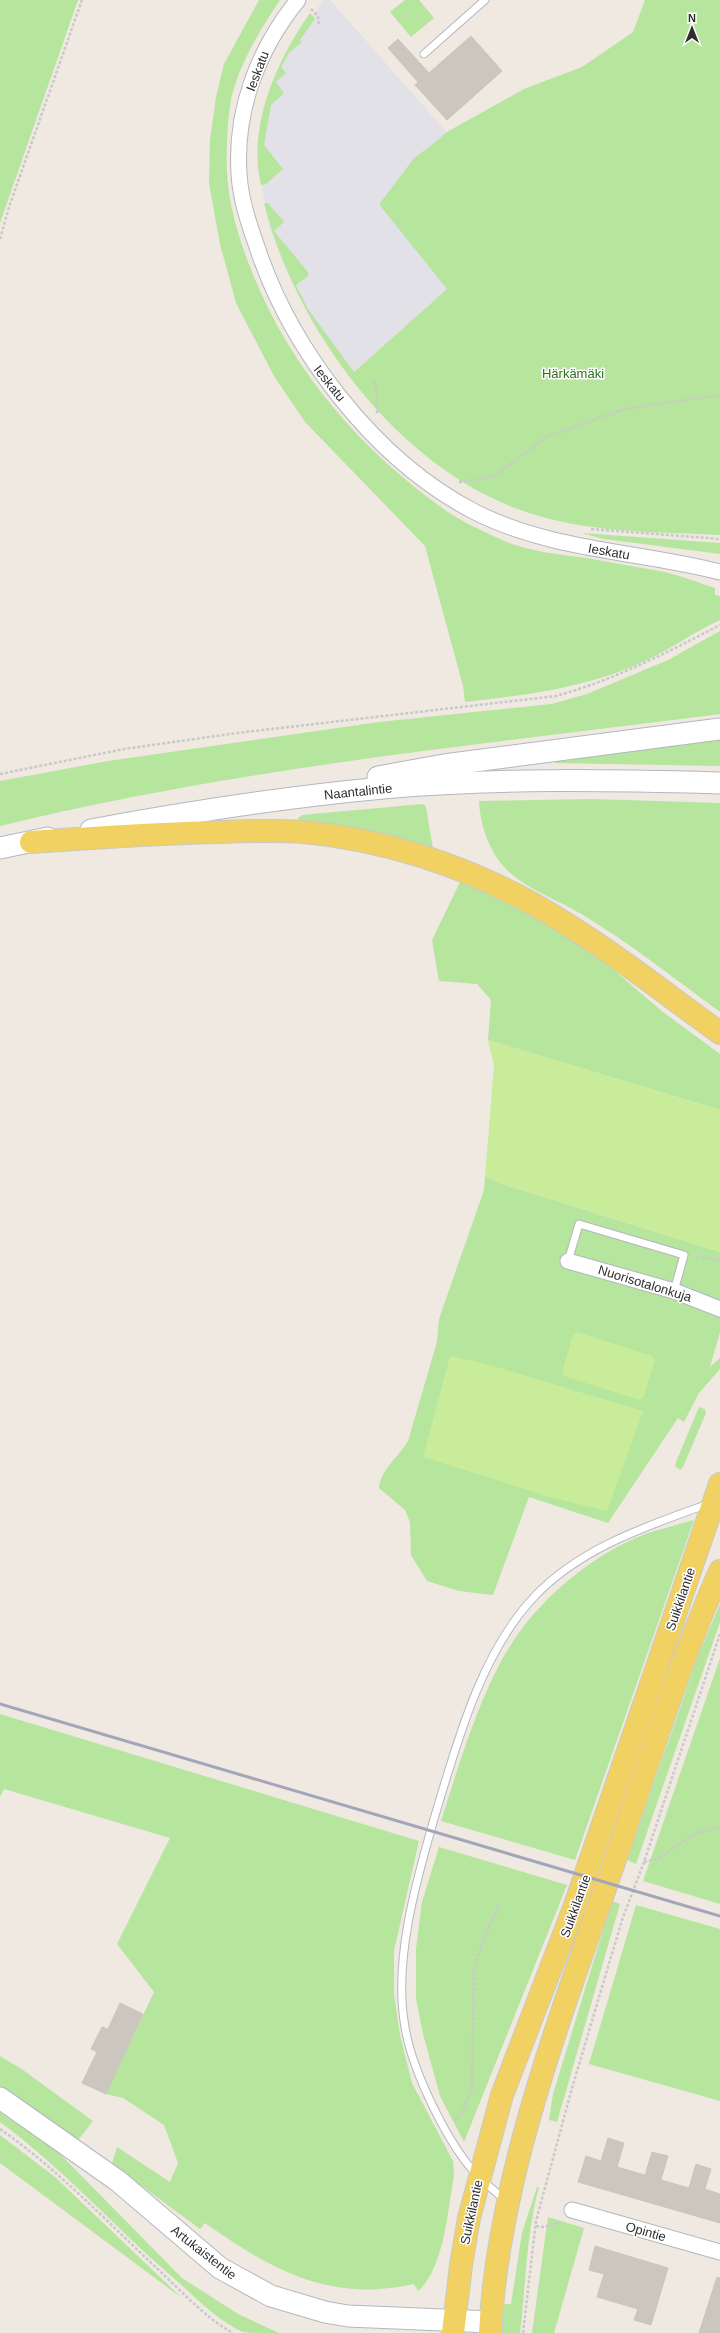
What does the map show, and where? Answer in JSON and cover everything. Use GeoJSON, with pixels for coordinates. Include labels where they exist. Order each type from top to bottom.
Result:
{"type":"FeatureCollection","features":[{"type":"Feature","properties":{"kind":"main road"},"geometry":{"type":"LineString","coordinates":[[256,802],[444,765],[720,729]]}},
{"type":"Feature","properties":{"kind":"main road","name":"Naantalintie"},"geometry":{"type":"LineString","coordinates":[[0,848],[196,811],[256,802],[384,788],[494,782],[627,781],[720,783]]}},
{"type":"Feature","properties":{"kind":"main road"},"geometry":{"type":"LineString","coordinates":[[31,842],[197,832],[269,830],[304,832],[392,848],[455,868],[532,904],[618,959],[720,1033]]}},
{"type":"Feature","properties":{"kind":"main road","name":"Suikkilantie"},"geometry":{"type":"LineString","coordinates":[[453,2327],[469,2218],[502,2095],[574,1908],[718,1496]]}},
{"type":"Feature","properties":{"kind":"main road","name":"Suikkilantie"},"geometry":{"type":"LineString","coordinates":[[491,2327],[509,2203],[528,2122],[574,1978],[667,1709],[698,1622],[720,1571]]}},
{"type":"Feature","properties":{"kind":"main road","name":"Artukaistentie"},"geometry":{"type":"LineString","coordinates":[[0,2098],[118,2181],[205,2256],[250,2286],[291,2302],[348,2316],[453,2327],[491,2327]]}},
{"type":"Feature","properties":{"kind":"street","name":"Ieskatu"},"geometry":{"type":"LineString","coordinates":[[298,0],[272,36],[253,77],[242,126],[239,172],[245,211],[260,257],[280,305],[308,355],[340,396],[381,442],[419,475],[451,499],[474,512],[494,521],[548,539],[691,564],[720,572]]}},
{"type":"Feature","properties":{"kind":"street","name":"Ieskatu"},"geometry":{"type":"LineString","coordinates":[[691,564],[720,565]]}},
{"type":"Feature","properties":{"kind":"street","name":"Nuorisotalonkuja"},"geometry":{"type":"LineString","coordinates":[[568,1261],[674,1291],[720,1309]]}},
{"type":"Feature","properties":{"kind":"street","name":"Opintie"},"geometry":{"type":"LineString","coordinates":[[572,2210],[720,2252]]}},
{"type":"Feature","properties":{"kind":"lane"},"geometry":{"type":"LineString","coordinates":[[424,54],[485,0]]}},
{"type":"Feature","properties":{"kind":"lane"},"geometry":{"type":"LineString","coordinates":[[568,1261],[579,1224],[684,1255],[674,1291]]}},
{"type":"Feature","properties":{"kind":"lane"},"geometry":{"type":"LineString","coordinates":[[509,2203],[479,2177],[462,2156],[428,2095],[417,2069],[405,2027],[403,2005],[404,1956],[418,1877],[445,1783],[460,1737],[492,1657],[510,1627],[534,1596],[588,1555],[622,1537],[718,1496]]}},
{"type":"Feature","properties":{"kind":"path"},"geometry":{"type":"LineString","coordinates":[[0,239],[9,207],[82,0]]}},
{"type":"Feature","properties":{"kind":"path"},"geometry":{"type":"LineString","coordinates":[[307,13],[314,4]]}},
{"type":"Feature","properties":{"kind":"path"},"geometry":{"type":"LineString","coordinates":[[311,8],[318,16],[318,26]]}},
{"type":"Feature","properties":{"kind":"path"},"geometry":{"type":"LineString","coordinates":[[373,380],[377,390],[377,416],[373,411]]}},
{"type":"Feature","properties":{"kind":"path"},"geometry":{"type":"LineString","coordinates":[[458,482],[493,478],[548,436],[625,409],[720,395]]}},
{"type":"Feature","properties":{"kind":"path"},"geometry":{"type":"LineString","coordinates":[[454,480],[464,486]]}},
{"type":"Feature","properties":{"kind":"path"},"geometry":{"type":"LineString","coordinates":[[586,528],[720,539]]}},
{"type":"Feature","properties":{"kind":"path"},"geometry":{"type":"LineString","coordinates":[[0,774],[124,749],[253,731],[556,696],[590,687],[642,666],[720,625]]}},
{"type":"Feature","properties":{"kind":"path"},"geometry":{"type":"LineString","coordinates":[[684,1255],[720,1260]]}},
{"type":"Feature","properties":{"kind":"path"},"geometry":{"type":"LineString","coordinates":[[523,2333],[540,2205],[622,1920],[644,1862],[720,1634]]}},
{"type":"Feature","properties":{"kind":"path"},"geometry":{"type":"LineString","coordinates":[[644,1862],[658,1858],[692,1835],[720,1826]]}},
{"type":"Feature","properties":{"kind":"path"},"geometry":{"type":"LineString","coordinates":[[448,2131],[463,2110],[472,2089],[474,1968],[484,1938],[500,1904]]}},
{"type":"Feature","properties":{"kind":"path"},"geometry":{"type":"LineString","coordinates":[[0,2129],[21,2144],[59,2176],[194,2302],[233,2333]]}},
{"type":"Feature","properties":{"kind":"shaded area"},"geometry":{"type":"Polygon","coordinates":[[[324,0],[330,0],[487,178],[465,273],[349,376],[313,324],[285,268],[270,229],[260,177],[260,151],[276,75],[300,30],[324,0]]]}},
{"type":"Feature","properties":{"kind":"green space"},"geometry":{"type":"Polygon","coordinates":[[[0,0],[78,0],[0,223],[0,0]]]}},
{"type":"Feature","properties":{"kind":"green space"},"geometry":{"type":"Polygon","coordinates":[[[259,0],[280,0],[261,29],[250,50],[240,71],[232,96],[229,112],[227,143],[227,177],[229,193],[240,241],[252,272],[268,308],[308,375],[358,436],[416,488],[454,516],[500,539],[520,546],[542,552],[665,572],[715,588],[715,595],[720,596],[720,620],[645,661],[601,678],[534,693],[465,702],[463,686],[425,546],[305,422],[274,376],[236,303],[220,244],[209,183],[210,140],[216,97],[224,64],[259,0]]]}},
{"type":"Feature","properties":{"kind":"green space"},"geometry":{"type":"Polygon","coordinates":[[[405,0],[419,0],[434,18],[411,37],[390,12],[405,0]]]}},
{"type":"Feature","properties":{"kind":"green space","name":"Härkämäki"},"geometry":{"type":"Polygon","coordinates":[[[645,0],[720,0],[720,535],[629,531],[561,522],[539,516],[490,497],[444,469],[402,435],[364,394],[330,350],[302,302],[280,253],[264,203],[268,203],[284,222],[274,231],[308,272],[308,276],[296,285],[308,309],[354,372],[447,289],[381,207],[380,203],[415,157],[447,132],[524,89],[582,67],[633,32],[645,0]]]}},
{"type":"Feature","properties":{"kind":"green space"},"geometry":{"type":"Polygon","coordinates":[[[310,13],[315,19],[300,40],[302,42],[289,53],[281,67],[286,73],[276,82],[284,93],[271,105],[264,145],[283,169],[266,184],[261,185],[258,163],[258,140],[268,94],[286,51],[310,13]]]}},
{"type":"Feature","properties":{"kind":"green space"},"geometry":{"type":"Polygon","coordinates":[[[581,533],[720,543],[720,554],[604,539],[581,533]]]}},
{"type":"Feature","properties":{"kind":"green space"},"geometry":{"type":"Polygon","coordinates":[[[720,631],[720,714],[449,748],[268,773],[178,788],[0,826],[0,781],[108,761],[379,722],[552,704],[587,694],[668,660],[720,631]]]}},
{"type":"Feature","properties":{"kind":"green space"},"geometry":{"type":"Polygon","coordinates":[[[720,737],[720,766],[555,763],[554,760],[720,737]]]}},
{"type":"Feature","properties":{"kind":"green space"},"geometry":{"type":"Polygon","coordinates":[[[592,799],[720,803],[720,1012],[653,962],[601,926],[573,909],[532,888],[514,876],[499,861],[490,846],[483,828],[479,801],[592,799]]]}},
{"type":"Feature","properties":{"kind":"green space"},"geometry":{"type":"Polygon","coordinates":[[[423,804],[426,807],[433,849],[300,822],[298,818],[302,815],[423,804]]]}},
{"type":"Feature","properties":{"kind":"green space"},"geometry":{"type":"Polygon","coordinates":[[[460,882],[509,900],[555,928],[602,960],[663,1012],[720,1054],[720,1110],[488,1040],[491,1000],[477,984],[439,981],[432,940],[460,882]]]}},
{"type":"Feature","properties":{"kind":"green space"},"geometry":{"type":"Polygon","coordinates":[[[488,1040],[720,1110],[720,1252],[502,1184],[485,1176],[494,1065],[488,1040]]]}},
{"type":"Feature","properties":{"kind":"green space"},"geometry":{"type":"Polygon","coordinates":[[[485,1176],[502,1184],[720,1252],[720,1332],[710,1367],[720,1358],[720,1369],[699,1393],[684,1422],[678,1418],[608,1523],[529,1497],[493,1595],[459,1591],[427,1581],[411,1555],[410,1522],[405,1510],[379,1488],[380,1481],[386,1469],[408,1441],[437,1342],[439,1319],[484,1190],[485,1176]]]}},
{"type":"Feature","properties":{"kind":"green space"},"geometry":{"type":"Polygon","coordinates":[[[577,1332],[652,1356],[655,1360],[643,1398],[639,1400],[564,1376],[562,1372],[573,1335],[577,1332]]]}},
{"type":"Feature","properties":{"kind":"green space"},"geometry":{"type":"Polygon","coordinates":[[[450,1356],[490,1365],[643,1411],[607,1511],[557,1499],[423,1457],[450,1356]]]}},
{"type":"Feature","properties":{"kind":"green space"},"geometry":{"type":"Polygon","coordinates":[[[699,1407],[705,1409],[706,1413],[683,1467],[680,1470],[675,1466],[676,1462],[699,1407]]]}},
{"type":"Feature","properties":{"kind":"green space"},"geometry":{"type":"Polygon","coordinates":[[[694,1520],[575,1860],[441,1821],[464,1749],[493,1676],[505,1654],[529,1620],[555,1592],[569,1580],[584,1568],[615,1548],[654,1531],[694,1520]]]}},
{"type":"Feature","properties":{"kind":"green space"},"geometry":{"type":"Polygon","coordinates":[[[720,1604],[720,1622],[636,1864],[627,1860],[698,1656],[720,1604]]]}},
{"type":"Feature","properties":{"kind":"green space"},"geometry":{"type":"Polygon","coordinates":[[[720,1658],[720,1904],[643,1881],[720,1658]]]}},
{"type":"Feature","properties":{"kind":"green space"},"geometry":{"type":"Polygon","coordinates":[[[0,1714],[419,1841],[394,1951],[394,1994],[400,2035],[412,2083],[453,2161],[454,2175],[444,2238],[434,2268],[427,2281],[418,2291],[414,2284],[383,2289],[355,2289],[328,2285],[303,2278],[278,2268],[254,2255],[205,2223],[200,2229],[112,2164],[117,2147],[170,2182],[178,2163],[164,2125],[123,2098],[106,2094],[154,1992],[117,1944],[170,1838],[4,1789],[0,1797],[0,1714]]]}},
{"type":"Feature","properties":{"kind":"green space"},"geometry":{"type":"Polygon","coordinates":[[[439,1847],[567,1885],[464,2142],[440,2096],[423,2034],[416,1999],[416,1949],[422,1902],[439,1847]]]}},
{"type":"Feature","properties":{"kind":"green space"},"geometry":{"type":"Polygon","coordinates":[[[612,1901],[620,1904],[557,2122],[549,2120],[553,2094],[612,1901]]]}},
{"type":"Feature","properties":{"kind":"green space"},"geometry":{"type":"Polygon","coordinates":[[[636,1905],[720,1929],[720,2101],[589,2064],[636,1905]]]}},
{"type":"Feature","properties":{"kind":"green space"},"geometry":{"type":"Polygon","coordinates":[[[0,2056],[23,2070],[93,2121],[75,2144],[0,2091],[0,2056]]]}},
{"type":"Feature","properties":{"kind":"green space"},"geometry":{"type":"Polygon","coordinates":[[[0,2112],[59,2153],[182,2278],[238,2314],[279,2333],[243,2332],[216,2315],[154,2260],[46,2159],[0,2122],[0,2112]]]}},
{"type":"Feature","properties":{"kind":"green space"},"geometry":{"type":"Polygon","coordinates":[[[0,2135],[55,2177],[182,2298],[0,2163],[0,2135]]]}},
{"type":"Feature","properties":{"kind":"green space"},"geometry":{"type":"Polygon","coordinates":[[[537,2187],[539,2187],[531,2223],[520,2333],[502,2333],[504,2304],[511,2304],[522,2233],[537,2187]]]}},
{"type":"Feature","properties":{"kind":"green space"},"geometry":{"type":"Polygon","coordinates":[[[548,2217],[584,2228],[554,2333],[532,2333],[548,2217]]]}},
{"type":"Feature","properties":{"kind":"building"},"geometry":{"type":"Polygon","coordinates":[[[471,36],[502,71],[447,120],[415,85],[418,82],[388,48],[398,39],[429,73],[471,36]]]}},
{"type":"Feature","properties":{"kind":"building"},"geometry":{"type":"Polygon","coordinates":[[[120,2003],[143,2014],[106,2094],[82,2083],[97,2052],[91,2049],[102,2027],[108,2029],[120,2003]]]}},
{"type":"Feature","properties":{"kind":"building"},"geometry":{"type":"Polygon","coordinates":[[[608,2138],[624,2143],[617,2167],[645,2175],[652,2152],[668,2156],[661,2180],[689,2188],[696,2164],[711,2169],[705,2189],[720,2194],[720,2223],[578,2182],[586,2156],[601,2161],[608,2138]]]}},
{"type":"Feature","properties":{"kind":"building"},"geometry":{"type":"Polygon","coordinates":[[[595,2246],[668,2268],[651,2325],[634,2320],[638,2309],[597,2297],[604,2274],[589,2270],[595,2246]]]}},
{"type":"Feature","properties":{"kind":"building"},"geometry":{"type":"Polygon","coordinates":[[[717,2277],[720,2278],[720,2333],[699,2333],[717,2277]]]}},
{"type":"Feature","properties":{"kind":"railway"},"geometry":{"type":"LineString","coordinates":[[0,1704],[720,1916]]}}]}
